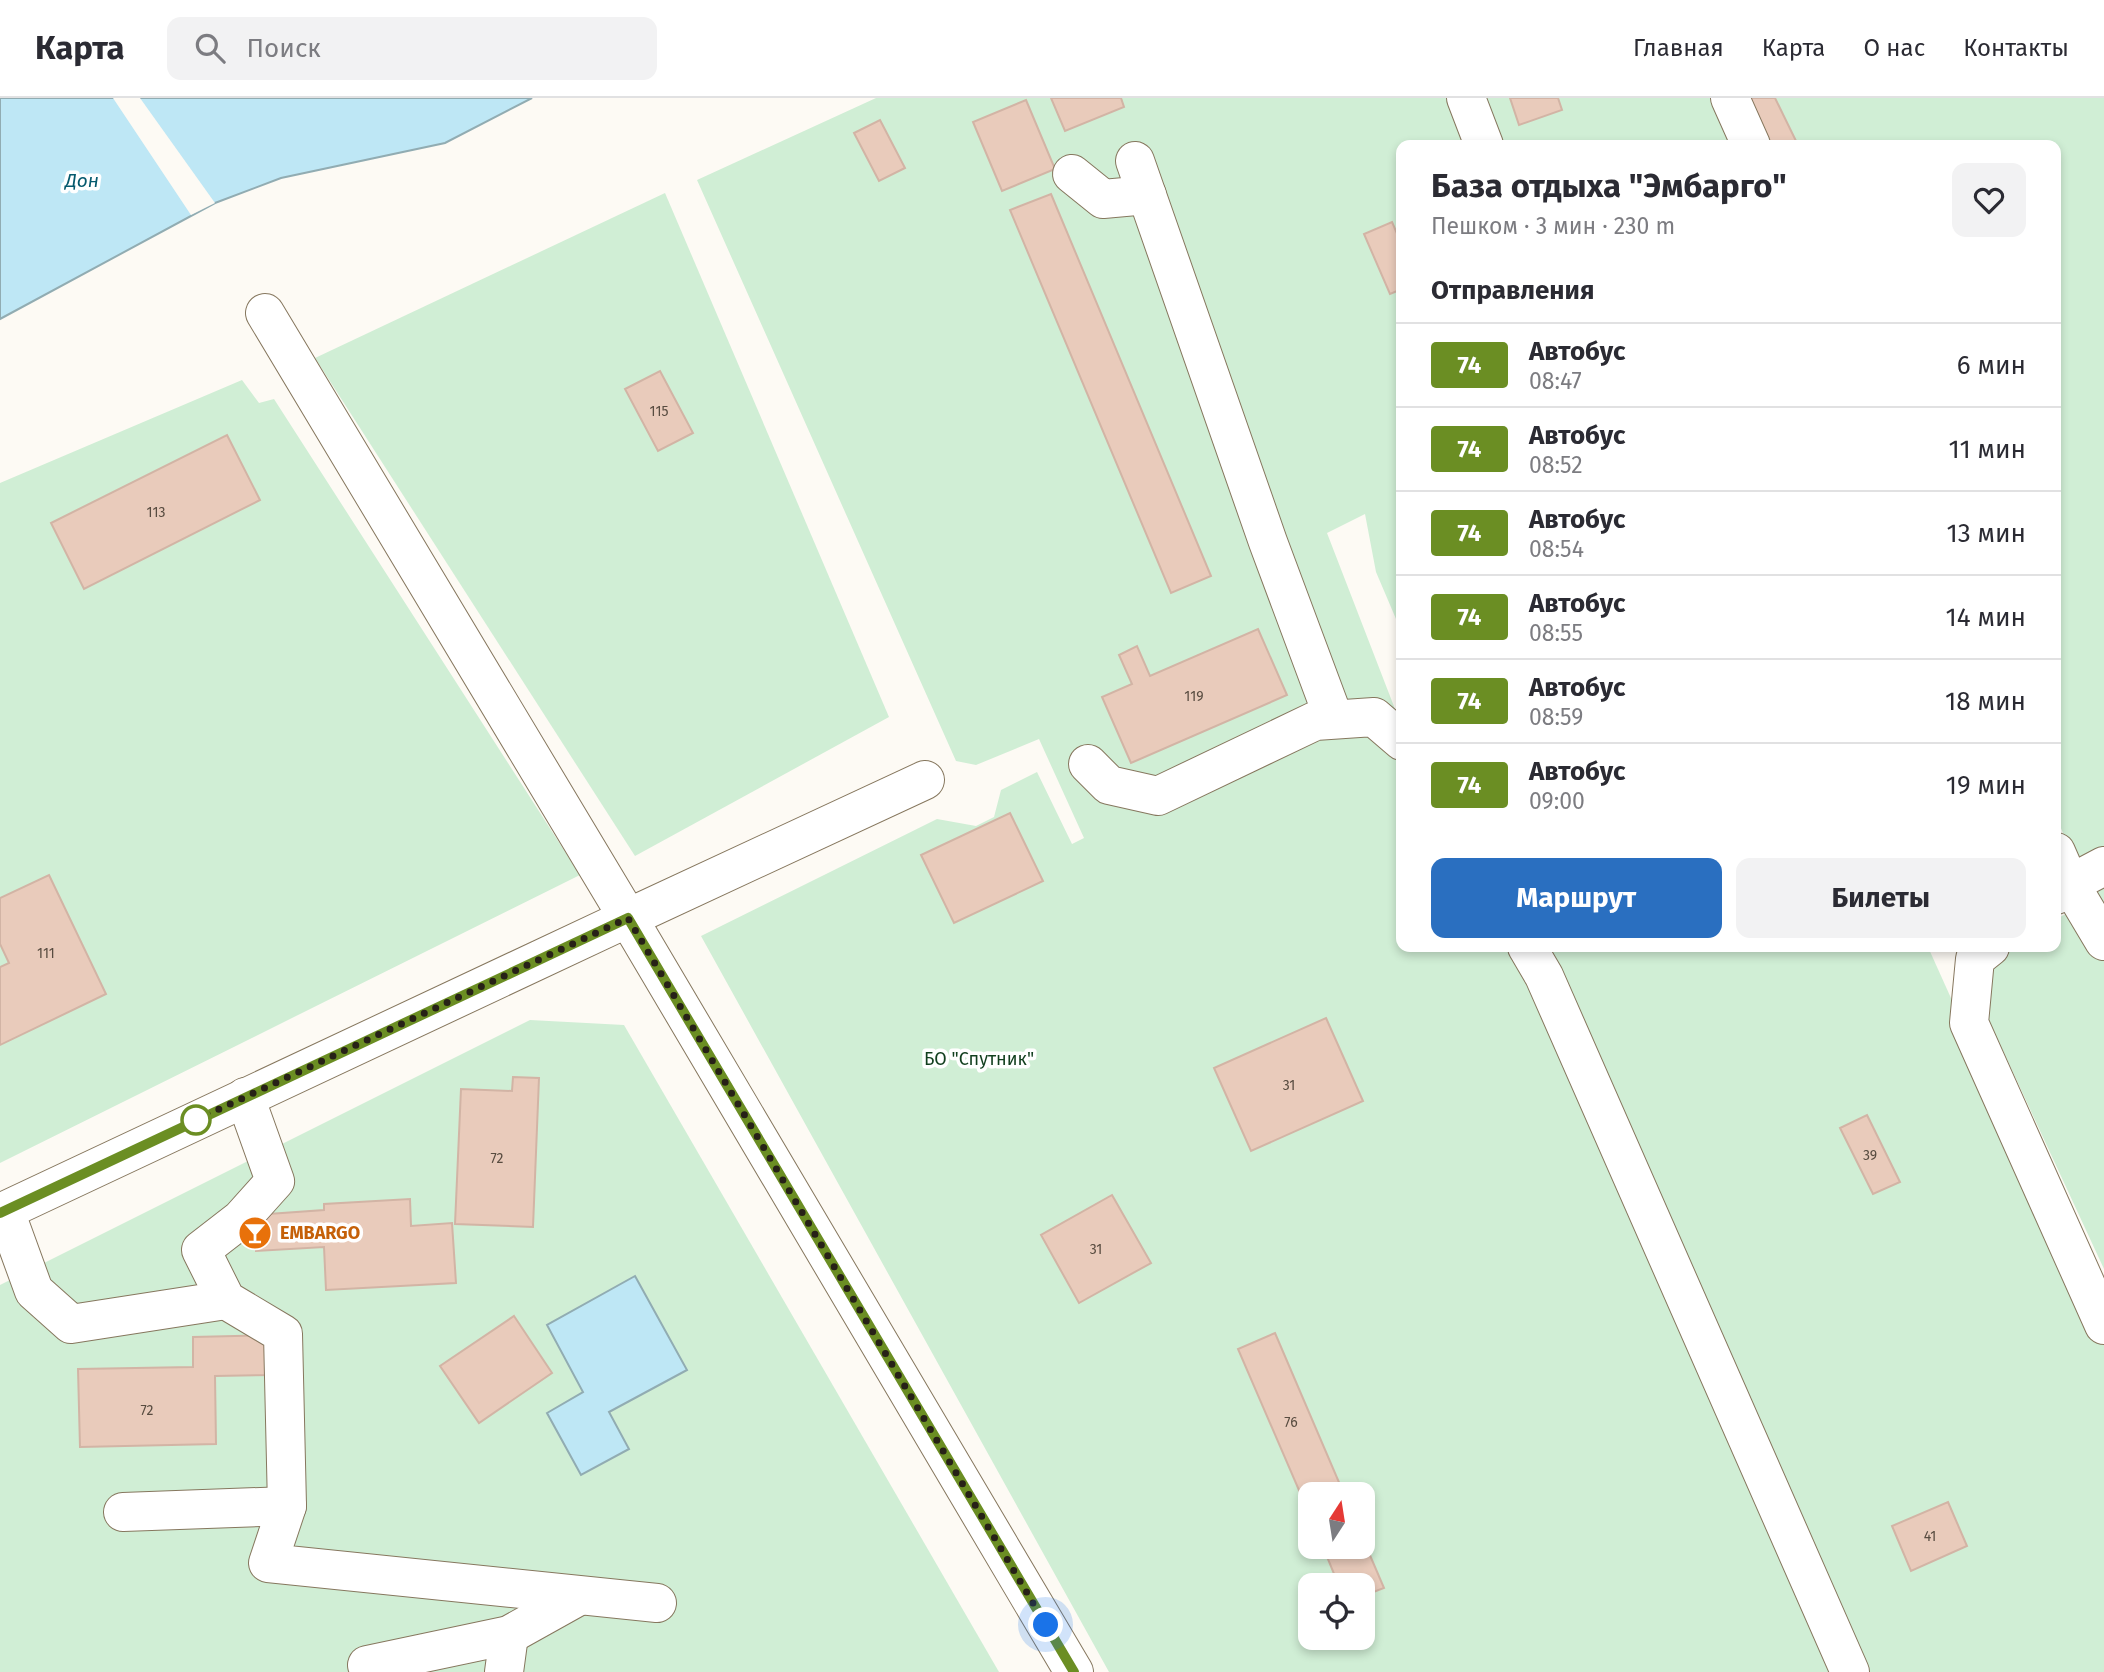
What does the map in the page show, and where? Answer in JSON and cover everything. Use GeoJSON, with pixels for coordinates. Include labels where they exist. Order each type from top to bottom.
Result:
{"type":"FeatureCollection","features":[{"type":"Feature","properties":{"kind":"street"},"geometry":{"type":"LineString","coordinates":[[1466,98],[1482,140]]}},
{"type":"Feature","properties":{"kind":"street"},"geometry":{"type":"LineString","coordinates":[[1731,98],[1749,140]]}},
{"type":"Feature","properties":{"kind":"street"},"geometry":{"type":"LineString","coordinates":[[1072,174],[1103,199],[1141,178],[1268,542],[1334,719]]}},
{"type":"Feature","properties":{"kind":"street"},"geometry":{"type":"LineString","coordinates":[[265,313],[628,918],[1074,1672]]}},
{"type":"Feature","properties":{"kind":"street"},"geometry":{"type":"LineString","coordinates":[[1088,765],[1109,785],[1158,796],[1315,721],[1374,717],[1396,736]]}},
{"type":"Feature","properties":{"kind":"street"},"geometry":{"type":"LineString","coordinates":[[226,1300],[71,1324],[34,1291],[2,1212],[925,780]]}},
{"type":"Feature","properties":{"kind":"street"},"geometry":{"type":"LineString","coordinates":[[2104,866],[2061,877],[2097,925],[2104,941]]}},
{"type":"Feature","properties":{"kind":"street"},"geometry":{"type":"LineString","coordinates":[[1530,952],[1544,976],[1850,1672]]}},
{"type":"Feature","properties":{"kind":"street"},"geometry":{"type":"LineString","coordinates":[[1984,952],[1975,959],[1969,1023],[2104,1325]]}},
{"type":"Feature","properties":{"kind":"street"},"geometry":{"type":"LineString","coordinates":[[244,1097],[275,1181],[241,1219],[201,1251],[226,1300],[283,1334],[287,1506],[268,1563],[657,1603]]}},
{"type":"Feature","properties":{"kind":"street"},"geometry":{"type":"LineString","coordinates":[[123,1512],[287,1506]]}},
{"type":"Feature","properties":{"kind":"street"},"geometry":{"type":"LineString","coordinates":[[367,1665],[506,1654],[579,1596]]}},
{"type":"Feature","properties":{"kind":"green space","name":"БО \"Спутник\""},"geometry":{"type":"Polygon","coordinates":[[[876,98],[1713,98],[1732,140],[1396,140],[1396,619],[1376,572],[1365,514],[1327,533],[1395,709],[1365,724],[1396,760],[1396,952],[1511,952],[1533,979],[1832,1672],[1109,1672],[701,936],[937,819],[976,826],[994,817],[1001,790],[1037,772],[1072,844],[1084,838],[1039,739],[976,765],[956,761],[697,180],[876,98]]]}},
{"type":"Feature","properties":{"kind":"green space"},"geometry":{"type":"Polygon","coordinates":[[[1741,98],[2104,98],[2104,850],[2077,865],[2061,828],[2061,140],[1760,140],[1741,98]]]}},
{"type":"Feature","properties":{"kind":"green space"},"geometry":{"type":"Polygon","coordinates":[[[665,193],[889,717],[635,856],[315,358],[665,193]]]}},
{"type":"Feature","properties":{"kind":"green space"},"geometry":{"type":"Polygon","coordinates":[[[242,380],[259,403],[274,399],[580,875],[0,1163],[0,483],[242,380]]]}},
{"type":"Feature","properties":{"kind":"green space"},"geometry":{"type":"Polygon","coordinates":[[[2104,885],[2104,1269],[1986,1014],[1981,988],[2003,952],[2061,952],[2061,916],[2091,901],[2104,885]]]}},
{"type":"Feature","properties":{"kind":"green space"},"geometry":{"type":"Polygon","coordinates":[[[1549,952],[1930,952],[2104,1338],[2104,1672],[1862,1672],[1549,952]]]}},
{"type":"Feature","properties":{"kind":"green space"},"geometry":{"type":"Polygon","coordinates":[[[530,1020],[624,1025],[999,1672],[0,1672],[0,1285],[530,1020]]]}},
{"type":"Feature","properties":{"kind":"water","name":"Дон"},"geometry":{"type":"Polygon","coordinates":[[[0,98],[532,98],[445,143],[281,178],[215,203],[0,319],[0,98]]]}},
{"type":"Feature","properties":{"kind":"water"},"geometry":{"type":"Polygon","coordinates":[[[635,1276],[687,1370],[609,1412],[629,1449],[581,1475],[547,1413],[583,1392],[547,1325],[635,1276]]]}},
{"type":"Feature","properties":{"kind":"pier"},"geometry":{"type":"Polygon","coordinates":[[[113,98],[140,98],[215,203],[191,215],[113,98]]]}},
{"type":"Feature","properties":{"kind":"building"},"geometry":{"type":"Polygon","coordinates":[[[1051,98],[1121,98],[1124,107],[1065,131],[1051,98]]]}},
{"type":"Feature","properties":{"kind":"building"},"geometry":{"type":"Polygon","coordinates":[[[1510,98],[1558,98],[1562,110],[1519,125],[1510,98]]]}},
{"type":"Feature","properties":{"kind":"building"},"geometry":{"type":"Polygon","coordinates":[[[1744,98],[1775,98],[1796,140],[1765,140],[1744,98]]]}},
{"type":"Feature","properties":{"kind":"building"},"geometry":{"type":"Polygon","coordinates":[[[1026,100],[1055,169],[1002,191],[973,122],[1026,100]]]}},
{"type":"Feature","properties":{"kind":"building"},"geometry":{"type":"Polygon","coordinates":[[[880,120],[905,168],[879,181],[854,133],[880,120]]]}},
{"type":"Feature","properties":{"kind":"building"},"geometry":{"type":"Polygon","coordinates":[[[1051,194],[1211,576],[1171,593],[1010,210],[1051,194]]]}},
{"type":"Feature","properties":{"kind":"building"},"geometry":{"type":"Polygon","coordinates":[[[1392,222],[1396,231],[1396,292],[1390,294],[1364,234],[1392,222]]]}},
{"type":"Feature","properties":{"kind":"building"},"geometry":{"type":"Polygon","coordinates":[[[660,371],[693,433],[658,451],[625,389],[660,371]]]}},
{"type":"Feature","properties":{"kind":"building"},"geometry":{"type":"Polygon","coordinates":[[[227,435],[260,500],[84,589],[51,523],[227,435]]]}},
{"type":"Feature","properties":{"kind":"building"},"geometry":{"type":"Polygon","coordinates":[[[1258,629],[1287,695],[1131,763],[1102,697],[1132,684],[1119,655],[1137,646],[1150,676],[1258,629]]]}},
{"type":"Feature","properties":{"kind":"building"},"geometry":{"type":"Polygon","coordinates":[[[1010,813],[1043,881],[954,923],[921,855],[1010,813]]]}},
{"type":"Feature","properties":{"kind":"building"},"geometry":{"type":"Polygon","coordinates":[[[49,875],[106,994],[0,1045],[0,967],[9,963],[0,944],[0,898],[49,875]]]}},
{"type":"Feature","properties":{"kind":"building"},"geometry":{"type":"Polygon","coordinates":[[[1326,1018],[1363,1101],[1251,1151],[1214,1068],[1326,1018]]]}},
{"type":"Feature","properties":{"kind":"building"},"geometry":{"type":"Polygon","coordinates":[[[513,1077],[539,1078],[533,1227],[455,1224],[461,1089],[512,1091],[513,1077]]]}},
{"type":"Feature","properties":{"kind":"building"},"geometry":{"type":"Polygon","coordinates":[[[1867,1115],[1900,1182],[1873,1194],[1840,1128],[1867,1115]]]}},
{"type":"Feature","properties":{"kind":"building"},"geometry":{"type":"Polygon","coordinates":[[[1112,1195],[1151,1263],[1079,1303],[1041,1235],[1112,1195]]]}},
{"type":"Feature","properties":{"kind":"building"},"geometry":{"type":"Polygon","coordinates":[[[410,1199],[411,1226],[452,1223],[456,1283],[326,1290],[324,1247],[256,1251],[254,1215],[324,1210],[324,1204],[410,1199]]]}},
{"type":"Feature","properties":{"kind":"building"},"geometry":{"type":"Polygon","coordinates":[[[514,1316],[552,1373],[479,1423],[440,1366],[514,1316]]]}},
{"type":"Feature","properties":{"kind":"building"},"geometry":{"type":"Polygon","coordinates":[[[1275,1333],[1339,1482],[1298,1482],[1298,1488],[1238,1349],[1275,1333]]]}},
{"type":"Feature","properties":{"kind":"building"},"geometry":{"type":"Polygon","coordinates":[[[273,1335],[274,1375],[215,1376],[216,1444],[80,1447],[78,1369],[193,1367],[193,1337],[273,1335]]]}},
{"type":"Feature","properties":{"kind":"building"},"geometry":{"type":"Polygon","coordinates":[[[1948,1502],[1967,1546],[1911,1571],[1892,1526],[1948,1502]]]}},
{"type":"Feature","properties":{"kind":"building"},"geometry":{"type":"Polygon","coordinates":[[[1328,1559],[1372,1559],[1384,1588],[1375,1591],[1375,1573],[1334,1573],[1328,1559]]]}},
{"type":"Feature","properties":{"kind":"bus line","name":"74"},"geometry":{"type":"LineString","coordinates":[[0,1213],[628,918],[1074,1672]]}},
{"type":"Feature","properties":{"kind":"place","name":"EMBARGO"},"geometry":{"type":"Point","coordinates":[255,1233]}},
{"type":"Feature","properties":{"kind":"route"},"geometry":{"type":"LineString","coordinates":[[196,1120],[628,918],[1046,1625]]}}]}
